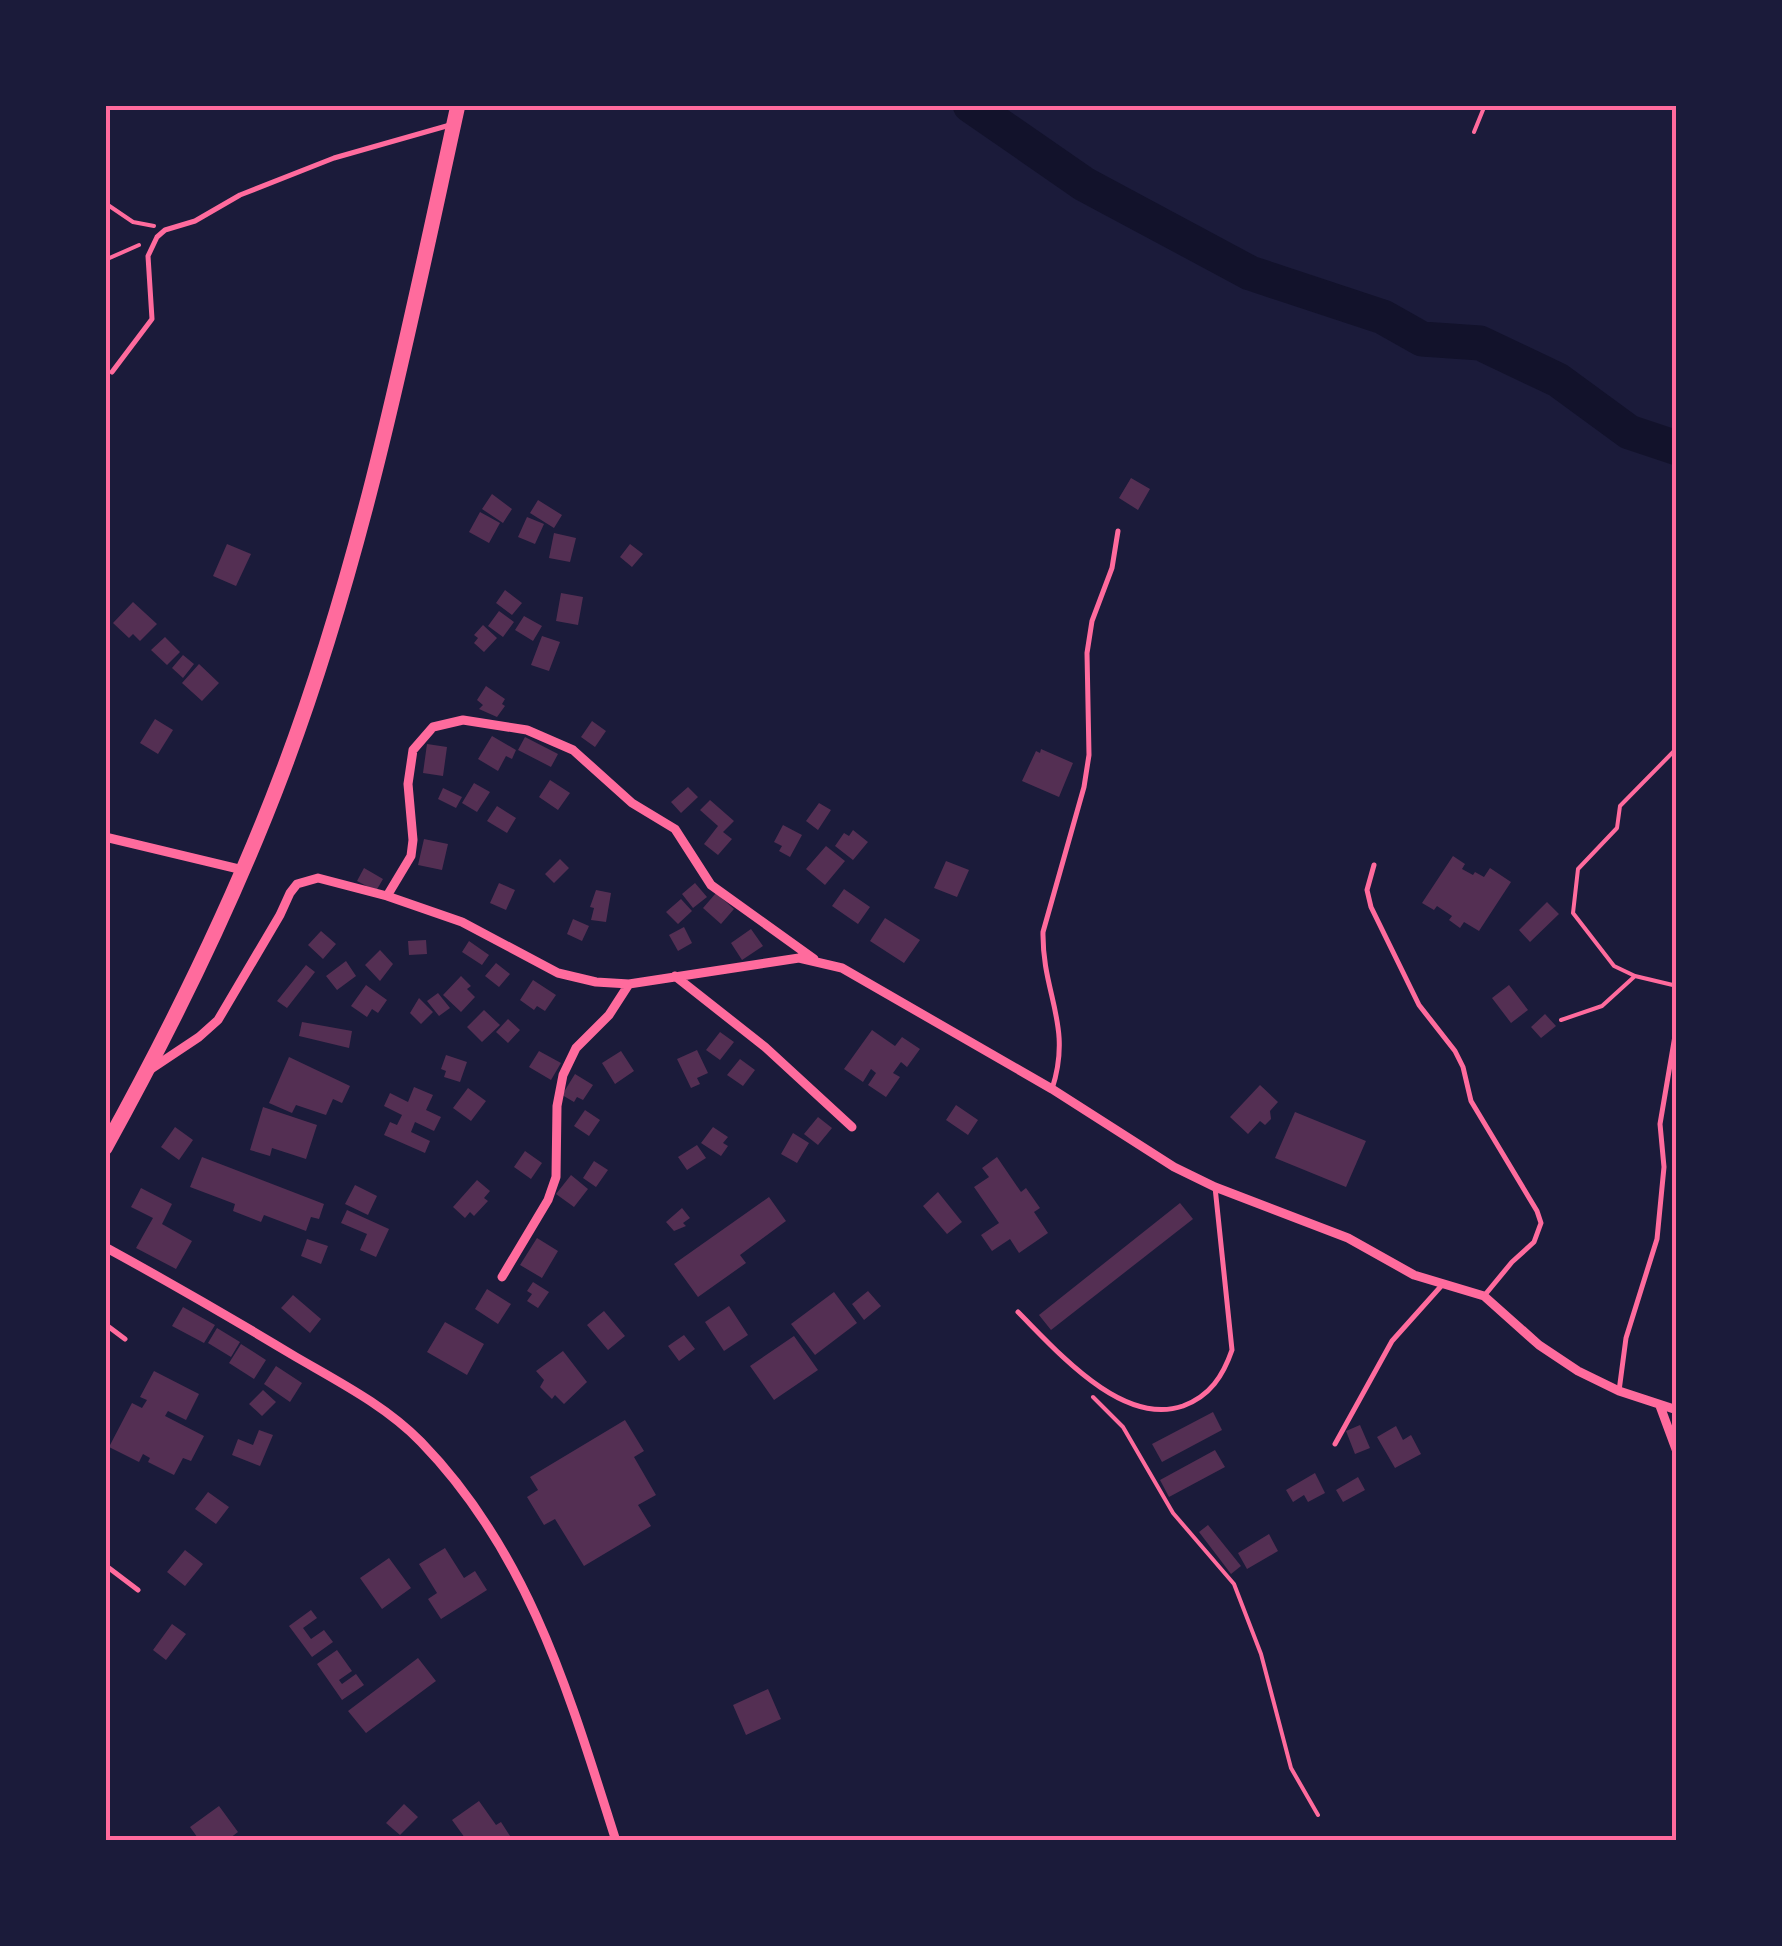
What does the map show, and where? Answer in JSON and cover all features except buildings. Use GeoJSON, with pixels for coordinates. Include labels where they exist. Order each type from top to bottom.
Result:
{"type":"FeatureCollection","features":[{"type":"Feature","properties":{"kind":"highway"},"geometry":{"type":"LineString","coordinates":[[105,1148],[148,1070],[243,870],[284,770],[360,528],[458,105]]}},
{"type":"Feature","properties":{"kind":"street"},"geometry":{"type":"LineString","coordinates":[[387,896],[411,856],[414,840],[408,784],[413,750],[432,727],[463,720],[527,730],[573,750],[632,803],[675,829],[700,873],[726,897],[816,960]]}},
{"type":"Feature","properties":{"kind":"street"},"geometry":{"type":"LineString","coordinates":[[105,836],[243,870]]}},
{"type":"Feature","properties":{"kind":"street"},"geometry":{"type":"LineString","coordinates":[[148,1070],[200,1037],[218,1020],[297,884],[318,878],[462,922],[558,973],[596,982],[629,984],[782,959],[816,960],[842,968],[1052,1089],[1150,1154],[1215,1187],[1348,1238],[1414,1275],[1484,1296],[1539,1345],[1578,1371],[1619,1391],[1677,1410]]}},
{"type":"Feature","properties":{"kind":"street"},"geometry":{"type":"LineString","coordinates":[[675,976],[765,1047],[852,1127]]}},
{"type":"Feature","properties":{"kind":"street"},"geometry":{"type":"LineString","coordinates":[[502,1277],[548,1200],[556,1177],[557,1106],[563,1075],[576,1048],[609,1015],[629,984]]}},
{"type":"Feature","properties":{"kind":"street"},"geometry":{"type":"LineString","coordinates":[[105,1247],[372,1401],[420,1440],[482,1517],[533,1605],[549,1640],[616,1841]]}},
{"type":"Feature","properties":{"kind":"street"},"geometry":{"type":"LineString","coordinates":[[1660,1406],[1677,1452]]}},
{"type":"Feature","properties":{"kind":"lane"},"geometry":{"type":"LineString","coordinates":[[112,372],[152,319],[147,267],[157,236],[176,225],[195,221],[240,195],[334,158],[454,124]]}},
{"type":"Feature","properties":{"kind":"lane"},"geometry":{"type":"LineString","coordinates":[[1052,1089],[1061,1064],[1062,1041],[1042,955],[1042,932],[1084,787],[1089,755],[1087,653],[1092,621],[1112,568],[1118,531]]}},
{"type":"Feature","properties":{"kind":"lane"},"geometry":{"type":"LineString","coordinates":[[1374,865],[1367,890],[1371,907],[1419,1005],[1463,1068],[1471,1100],[1538,1211],[1541,1223],[1534,1242],[1484,1296]]}},
{"type":"Feature","properties":{"kind":"lane"},"geometry":{"type":"LineString","coordinates":[[1619,1391],[1626,1338],[1657,1239],[1664,1167],[1660,1124],[1677,1024]]}},
{"type":"Feature","properties":{"kind":"lane"},"geometry":{"type":"LineString","coordinates":[[1018,1312],[1078,1371],[1142,1408],[1168,1411],[1193,1402],[1212,1388],[1225,1370],[1232,1350],[1215,1187]]}},
{"type":"Feature","properties":{"kind":"lane"},"geometry":{"type":"LineString","coordinates":[[1335,1444],[1392,1341],[1444,1284]]}},
{"type":"Feature","properties":{"kind":"lane"},"geometry":{"type":"LineString","coordinates":[[105,1324],[126,1338]]}},
{"type":"Feature","properties":{"kind":"lane"},"geometry":{"type":"LineString","coordinates":[[105,1565],[138,1590]]}},
{"type":"Feature","properties":{"kind":"path"},"geometry":{"type":"LineString","coordinates":[[1474,132],[1484,105]]}},
{"type":"Feature","properties":{"kind":"path"},"geometry":{"type":"LineString","coordinates":[[105,203],[133,222],[176,225]]}},
{"type":"Feature","properties":{"kind":"path"},"geometry":{"type":"LineString","coordinates":[[105,260],[157,236]]}},
{"type":"Feature","properties":{"kind":"path"},"geometry":{"type":"LineString","coordinates":[[1677,748],[1620,806],[1617,828],[1578,869],[1573,913],[1614,966],[1635,976],[1677,986]]}},
{"type":"Feature","properties":{"kind":"path"},"geometry":{"type":"LineString","coordinates":[[1560,1020],[1602,1006],[1635,976]]}},
{"type":"Feature","properties":{"kind":"path"},"geometry":{"type":"LineString","coordinates":[[1078,1371],[1097,1404],[1134,1441],[1173,1512],[1234,1584],[1262,1654],[1291,1768],[1318,1815]]}},
{"type":"Feature","properties":{"kind":"waterway"},"geometry":{"type":"LineString","coordinates":[[970,105],[1084,184],[1250,273],[1383,317],[1422,339],[1480,343],[1558,380],[1629,432],[1677,448]]}}]}
